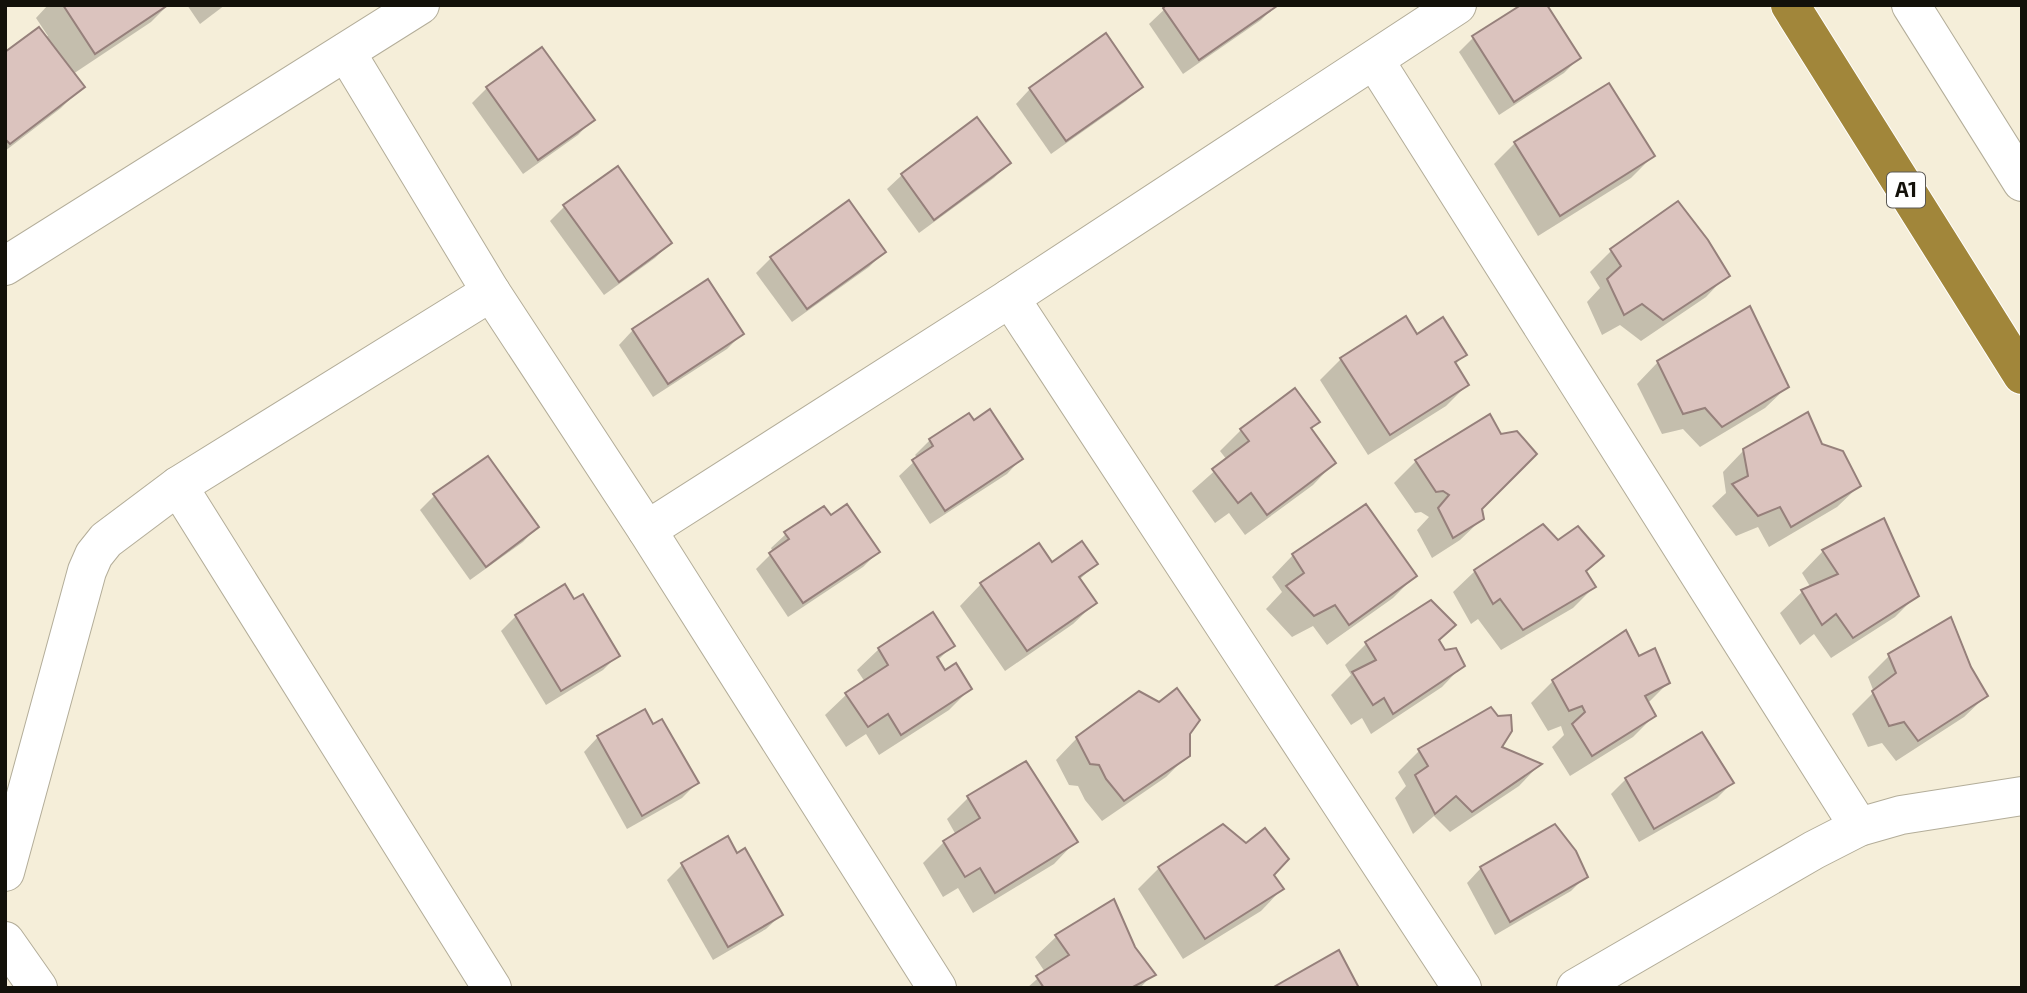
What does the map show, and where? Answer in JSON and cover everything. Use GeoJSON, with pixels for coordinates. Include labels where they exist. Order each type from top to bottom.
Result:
{"type":"FeatureCollection","features":[{"type":"Feature","properties":{"kind":"highway","name":"A1"},"geometry":{"type":"LineString","coordinates":[[1790,5],[2022,375]]}},
{"type":"Feature","properties":{"kind":"street"},"geometry":{"type":"LineString","coordinates":[[5,266],[420,5]]}},
{"type":"Feature","properties":{"kind":"street"},"geometry":{"type":"LineString","coordinates":[[648,530],[1010,298],[1457,5]]}},
{"type":"Feature","properties":{"kind":"street"},"geometry":{"type":"LineString","coordinates":[[1911,5],[2022,182]]}},
{"type":"Feature","properties":{"kind":"street"},"geometry":{"type":"LineString","coordinates":[[346,52],[491,292],[648,530],[937,988]]}},
{"type":"Feature","properties":{"kind":"street"},"geometry":{"type":"LineString","coordinates":[[1375,61],[1859,827]]}},
{"type":"Feature","properties":{"kind":"street"},"geometry":{"type":"LineString","coordinates":[[5,872],[89,564],[106,540],[178,486],[491,292]]}},
{"type":"Feature","properties":{"kind":"street"},"geometry":{"type":"LineString","coordinates":[[1010,298],[1462,988]]}},
{"type":"Feature","properties":{"kind":"street"},"geometry":{"type":"LineString","coordinates":[[178,486],[492,988]]}},
{"type":"Feature","properties":{"kind":"street"},"geometry":{"type":"LineString","coordinates":[[1576,988],[1814,850],[1859,827],[1901,815],[2007,798],[2022,769]]}},
{"type":"Feature","properties":{"kind":"street"},"geometry":{"type":"LineString","coordinates":[[5,941],[38,988]]}},
{"type":"Feature","properties":{"kind":"building"},"geometry":{"type":"Polygon","coordinates":[[[63,5],[168,5],[95,54],[63,5]]]}},
{"type":"Feature","properties":{"kind":"building"},"geometry":{"type":"Polygon","coordinates":[[[1166,5],[1277,6],[1199,60],[1163,8],[1166,5]]]}},
{"type":"Feature","properties":{"kind":"building"},"geometry":{"type":"Polygon","coordinates":[[[1521,5],[1547,5],[1581,58],[1514,102],[1472,36],[1521,5]]]}},
{"type":"Feature","properties":{"kind":"building"},"geometry":{"type":"Polygon","coordinates":[[[39,27],[85,87],[10,144],[5,139],[5,52],[39,27]]]}},
{"type":"Feature","properties":{"kind":"building"},"geometry":{"type":"Polygon","coordinates":[[[1106,33],[1143,87],[1066,141],[1029,88],[1106,33]]]}},
{"type":"Feature","properties":{"kind":"building"},"geometry":{"type":"Polygon","coordinates":[[[542,47],[595,120],[538,160],[486,87],[542,47]]]}},
{"type":"Feature","properties":{"kind":"building"},"geometry":{"type":"Polygon","coordinates":[[[1609,83],[1655,156],[1560,216],[1514,142],[1609,83]]]}},
{"type":"Feature","properties":{"kind":"building"},"geometry":{"type":"Polygon","coordinates":[[[977,117],[1011,163],[934,220],[901,174],[977,117]]]}},
{"type":"Feature","properties":{"kind":"building"},"geometry":{"type":"Polygon","coordinates":[[[618,166],[672,243],[619,282],[563,205],[618,166]]]}},
{"type":"Feature","properties":{"kind":"building"},"geometry":{"type":"Polygon","coordinates":[[[849,200],[886,252],[807,309],[770,257],[849,200]]]}},
{"type":"Feature","properties":{"kind":"building"},"geometry":{"type":"Polygon","coordinates":[[[1678,201],[1708,240],[1730,276],[1663,320],[1642,304],[1624,315],[1607,279],[1621,266],[1610,249],[1678,201]]]}},
{"type":"Feature","properties":{"kind":"building"},"geometry":{"type":"Polygon","coordinates":[[[708,279],[744,334],[668,384],[632,329],[708,279]]]}},
{"type":"Feature","properties":{"kind":"building"},"geometry":{"type":"Polygon","coordinates":[[[1750,306],[1789,387],[1722,427],[1705,408],[1683,414],[1657,361],[1750,306]]]}},
{"type":"Feature","properties":{"kind":"building"},"geometry":{"type":"Polygon","coordinates":[[[1406,316],[1417,334],[1443,317],[1467,355],[1455,362],[1469,385],[1390,435],[1340,358],[1406,316]]]}},
{"type":"Feature","properties":{"kind":"building"},"geometry":{"type":"Polygon","coordinates":[[[1295,388],[1320,422],[1311,428],[1336,463],[1267,515],[1251,493],[1238,503],[1212,469],[1249,441],[1240,429],[1295,388]]]}},
{"type":"Feature","properties":{"kind":"building"},"geometry":{"type":"Polygon","coordinates":[[[990,409],[1023,459],[945,511],[912,460],[933,446],[929,439],[969,413],[974,420],[990,409]]]}},
{"type":"Feature","properties":{"kind":"building"},"geometry":{"type":"Polygon","coordinates":[[[1808,412],[1822,444],[1843,451],[1861,486],[1791,527],[1780,507],[1758,516],[1732,484],[1748,476],[1743,449],[1808,412]]]}},
{"type":"Feature","properties":{"kind":"building"},"geometry":{"type":"Polygon","coordinates":[[[1490,414],[1501,434],[1517,431],[1537,454],[1482,509],[1484,519],[1453,538],[1438,508],[1449,495],[1443,491],[1436,492],[1415,460],[1490,414]]]}},
{"type":"Feature","properties":{"kind":"building"},"geometry":{"type":"Polygon","coordinates":[[[488,456],[539,527],[486,567],[433,494],[488,456]]]}},
{"type":"Feature","properties":{"kind":"building"},"geometry":{"type":"Polygon","coordinates":[[[847,504],[880,552],[803,603],[769,553],[789,539],[784,532],[824,506],[831,515],[847,504]]]}},
{"type":"Feature","properties":{"kind":"building"},"geometry":{"type":"Polygon","coordinates":[[[1366,504],[1417,576],[1349,625],[1335,605],[1314,616],[1286,586],[1304,573],[1292,554],[1366,504]]]}},
{"type":"Feature","properties":{"kind":"building"},"geometry":{"type":"Polygon","coordinates":[[[1884,518],[1919,596],[1853,638],[1836,614],[1822,625],[1801,590],[1838,574],[1822,550],[1884,518]]]}},
{"type":"Feature","properties":{"kind":"building"},"geometry":{"type":"Polygon","coordinates":[[[1543,524],[1558,540],[1578,526],[1604,556],[1586,571],[1596,587],[1523,630],[1500,599],[1493,604],[1474,570],[1543,524]]]}},
{"type":"Feature","properties":{"kind":"building"},"geometry":{"type":"Polygon","coordinates":[[[1082,541],[1098,564],[1079,577],[1097,603],[1027,651],[980,583],[1039,543],[1052,562],[1082,541]]]}},
{"type":"Feature","properties":{"kind":"building"},"geometry":{"type":"Polygon","coordinates":[[[565,584],[574,599],[583,594],[620,656],[561,691],[515,615],[565,584]]]}},
{"type":"Feature","properties":{"kind":"building"},"geometry":{"type":"Polygon","coordinates":[[[1431,600],[1456,625],[1439,640],[1445,650],[1456,648],[1465,666],[1393,714],[1384,698],[1373,705],[1352,672],[1376,660],[1365,642],[1431,600]]]}},
{"type":"Feature","properties":{"kind":"building"},"geometry":{"type":"Polygon","coordinates":[[[933,612],[955,646],[937,657],[945,670],[956,663],[972,689],[901,735],[888,714],[868,727],[845,693],[888,665],[878,648],[933,612]]]}},
{"type":"Feature","properties":{"kind":"building"},"geometry":{"type":"Polygon","coordinates":[[[1951,617],[1971,667],[1988,696],[1918,741],[1904,722],[1889,726],[1872,691],[1896,673],[1888,654],[1951,617]]]}},
{"type":"Feature","properties":{"kind":"building"},"geometry":{"type":"Polygon","coordinates":[[[1626,630],[1639,656],[1655,648],[1670,683],[1645,696],[1656,716],[1592,756],[1572,724],[1585,712],[1582,706],[1569,711],[1552,680],[1626,630]]]}},
{"type":"Feature","properties":{"kind":"building"},"geometry":{"type":"Polygon","coordinates":[[[1177,688],[1200,720],[1190,734],[1190,756],[1124,801],[1106,779],[1099,765],[1090,764],[1076,737],[1139,691],[1159,702],[1177,688]]]}},
{"type":"Feature","properties":{"kind":"building"},"geometry":{"type":"Polygon","coordinates":[[[1491,707],[1498,716],[1511,715],[1512,731],[1502,747],[1542,764],[1472,812],[1456,796],[1435,814],[1415,775],[1428,766],[1418,749],[1491,707]]]}},
{"type":"Feature","properties":{"kind":"building"},"geometry":{"type":"Polygon","coordinates":[[[645,709],[653,724],[662,719],[699,783],[642,816],[597,736],[645,709]]]}},
{"type":"Feature","properties":{"kind":"building"},"geometry":{"type":"Polygon","coordinates":[[[1702,732],[1734,783],[1654,829],[1625,778],[1702,732]]]}},
{"type":"Feature","properties":{"kind":"building"},"geometry":{"type":"Polygon","coordinates":[[[1026,761],[1078,842],[995,893],[980,868],[965,877],[943,841],[980,818],[967,796],[1026,761]]]}},
{"type":"Feature","properties":{"kind":"building"},"geometry":{"type":"Polygon","coordinates":[[[1223,824],[1246,843],[1265,828],[1289,859],[1274,875],[1284,889],[1205,939],[1158,867],[1223,824]]]}},
{"type":"Feature","properties":{"kind":"building"},"geometry":{"type":"Polygon","coordinates":[[[1555,824],[1576,851],[1588,877],[1510,922],[1480,867],[1555,824]]]}},
{"type":"Feature","properties":{"kind":"building"},"geometry":{"type":"Polygon","coordinates":[[[728,836],[737,853],[745,848],[783,915],[728,947],[681,863],[728,836]]]}},
{"type":"Feature","properties":{"kind":"building"},"geometry":{"type":"Polygon","coordinates":[[[1114,899],[1135,947],[1156,975],[1131,988],[1044,988],[1036,976],[1069,955],[1055,935],[1114,899]]]}},
{"type":"Feature","properties":{"kind":"building"},"geometry":{"type":"Polygon","coordinates":[[[1339,950],[1359,988],[1272,988],[1339,950]]]}}]}
